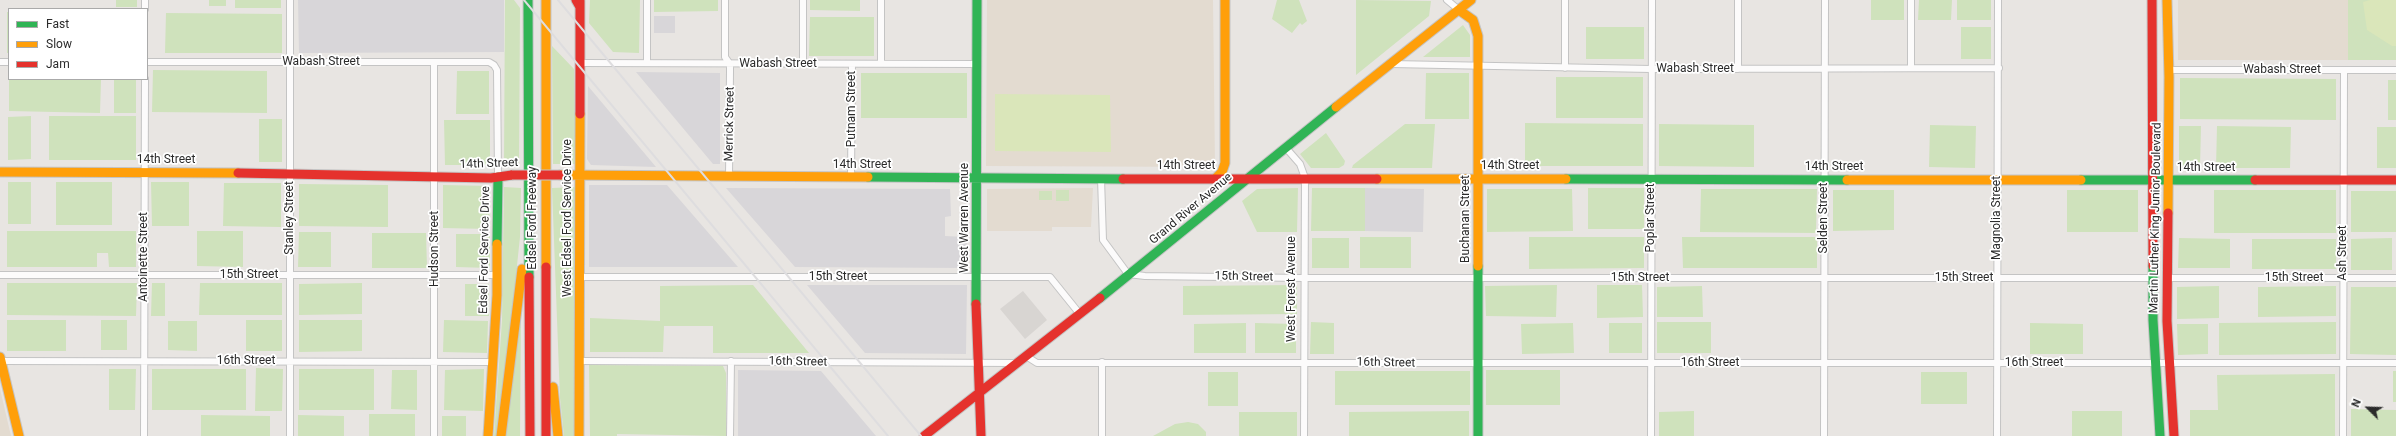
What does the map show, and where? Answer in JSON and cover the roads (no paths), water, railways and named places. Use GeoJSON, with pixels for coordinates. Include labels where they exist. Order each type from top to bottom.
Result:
{"type":"FeatureCollection","features":[{"type":"Feature","properties":{"kind":"main road","name":"Edsel Ford Freeway"},"geometry":{"type":"LineString","coordinates":[[528,0],[530,436]]}},
{"type":"Feature","properties":{"kind":"main road","name":"Edsel Ford Freeway"},"geometry":{"type":"LineString","coordinates":[[546,0],[544,278],[546,436]]}},
{"type":"Feature","properties":{"kind":"main road","name":"West Warren Avenue"},"geometry":{"type":"LineString","coordinates":[[977,0],[976,278],[977,363],[980,392],[981,436]]}},
{"type":"Feature","properties":{"kind":"main road"},"geometry":{"type":"LineString","coordinates":[[1216,178],[1222,172],[1225,163],[1225,0]]}},
{"type":"Feature","properties":{"kind":"main road","name":"Grand River Avenue"},"geometry":{"type":"LineString","coordinates":[[924,436],[1471,0]]}},
{"type":"Feature","properties":{"kind":"main road","name":"West Edsel Ford Service Drive"},"geometry":{"type":"LineString","coordinates":[[579,2],[579,436]]}},
{"type":"Feature","properties":{"kind":"main road"},"geometry":{"type":"LineString","coordinates":[[2152,4],[2160,16],[2164,15],[2167,4]]}},
{"type":"Feature","properties":{"kind":"main road","name":"Martin Luther King Junior Boulevard"},"geometry":{"type":"LineString","coordinates":[[2152,4],[2152,278],[2155,363],[2160,436]]}},
{"type":"Feature","properties":{"kind":"main road","name":"Martin Luther King Junior Boulevard"},"geometry":{"type":"LineString","coordinates":[[2167,4],[2169,70],[2168,363],[2174,436]]}},
{"type":"Feature","properties":{"kind":"main road","name":"Buchanan Street"},"geometry":{"type":"LineString","coordinates":[[1459,10],[1471,18],[1477,28],[1478,436]]}},
{"type":"Feature","properties":{"kind":"main road"},"geometry":{"type":"LineString","coordinates":[[2152,38],[2160,32],[2167,38]]}},
{"type":"Feature","properties":{"kind":"main road","name":"14th Street"},"geometry":{"type":"LineString","coordinates":[[0,172],[290,173],[435,178],[560,175],[729,177],[2396,180]]}},
{"type":"Feature","properties":{"kind":"main road","name":"Edsel Ford Service Drive"},"geometry":{"type":"LineString","coordinates":[[488,436],[498,275],[498,177]]}},
{"type":"Feature","properties":{"kind":"main road"},"geometry":{"type":"LineString","coordinates":[[2153,206],[2160,199],[2168,205]]}},
{"type":"Feature","properties":{"kind":"main road"},"geometry":{"type":"LineString","coordinates":[[501,436],[528,222]]}},
{"type":"Feature","properties":{"kind":"main road"},"geometry":{"type":"LineString","coordinates":[[544,278],[551,307],[552,363],[558,436]]}},
{"type":"Feature","properties":{"kind":"main road"},"geometry":{"type":"LineString","coordinates":[[0,360],[19,436]]}},
{"type":"Feature","properties":{"kind":"street","name":"Stanley Street"},"geometry":{"type":"LineString","coordinates":[[290,0],[290,436]]}},
{"type":"Feature","properties":{"kind":"street"},"geometry":{"type":"LineString","coordinates":[[647,0],[647,63]]}},
{"type":"Feature","properties":{"kind":"street","name":"Merrick Street"},"geometry":{"type":"LineString","coordinates":[[725,0],[725,57],[730,64],[729,177]]}},
{"type":"Feature","properties":{"kind":"street"},"geometry":{"type":"LineString","coordinates":[[803,0],[803,64]]}},
{"type":"Feature","properties":{"kind":"street"},"geometry":{"type":"LineString","coordinates":[[881,0],[881,64]]}},
{"type":"Feature","properties":{"kind":"street"},"geometry":{"type":"LineString","coordinates":[[1447,0],[1459,10]]}},
{"type":"Feature","properties":{"kind":"street"},"geometry":{"type":"LineString","coordinates":[[1565,0],[1565,68]]}},
{"type":"Feature","properties":{"kind":"street","name":"Poplar Street"},"geometry":{"type":"LineString","coordinates":[[1651,436],[1652,0]]}},
{"type":"Feature","properties":{"kind":"street"},"geometry":{"type":"LineString","coordinates":[[1738,0],[1738,69]]}},
{"type":"Feature","properties":{"kind":"street","name":"Selden Street"},"geometry":{"type":"LineString","coordinates":[[1824,436],[1825,0]]}},
{"type":"Feature","properties":{"kind":"street"},"geometry":{"type":"LineString","coordinates":[[1911,0],[1911,68]]}},
{"type":"Feature","properties":{"kind":"street","name":"Magnolia Street"},"geometry":{"type":"LineString","coordinates":[[1997,436],[1998,0]]}},
{"type":"Feature","properties":{"kind":"street","name":"Wabash Street"},"geometry":{"type":"LineString","coordinates":[[148,62],[483,62],[494,64]]}},
{"type":"Feature","properties":{"kind":"street","name":"Hudson Street"},"geometry":{"type":"LineString","coordinates":[[434,62],[434,436]]}},
{"type":"Feature","properties":{"kind":"street","name":"Wabash Street"},"geometry":{"type":"LineString","coordinates":[[580,62],[730,64],[977,64]]}},
{"type":"Feature","properties":{"kind":"street","name":"Edsel Ford Service Drive"},"geometry":{"type":"LineString","coordinates":[[494,64],[497,70],[498,177]]}},
{"type":"Feature","properties":{"kind":"street","name":"Putnam Street"},"geometry":{"type":"LineString","coordinates":[[852,64],[852,177]]}},
{"type":"Feature","properties":{"kind":"street","name":"Wabash Street"},"geometry":{"type":"LineString","coordinates":[[1391,64],[1478,67],[1651,69],[1999,68]]}},
{"type":"Feature","properties":{"kind":"street","name":"Wabash Street"},"geometry":{"type":"LineString","coordinates":[[2169,70],[2396,70]]}},
{"type":"Feature","properties":{"kind":"street","name":"Ash Street"},"geometry":{"type":"LineString","coordinates":[[2343,436],[2344,70]]}},
{"type":"Feature","properties":{"kind":"street","name":"Antoinette Street"},"geometry":{"type":"LineString","coordinates":[[144,436],[145,80]]}},
{"type":"Feature","properties":{"kind":"street","name":"West Forest Avenue"},"geometry":{"type":"LineString","coordinates":[[1286,148],[1300,164],[1305,178],[1304,436]]}},
{"type":"Feature","properties":{"kind":"street"},"geometry":{"type":"LineString","coordinates":[[1101,178],[1103,240],[1128,274]]}},
{"type":"Feature","properties":{"kind":"street","name":"15th Street"},"geometry":{"type":"LineString","coordinates":[[1128,274],[1163,277],[1304,278],[2152,278]]}},
{"type":"Feature","properties":{"kind":"street","name":"15th Street"},"geometry":{"type":"LineString","coordinates":[[0,275],[498,275]]}},
{"type":"Feature","properties":{"kind":"street","name":"15th Street"},"geometry":{"type":"LineString","coordinates":[[579,277],[1050,277],[1079,313]]}},
{"type":"Feature","properties":{"kind":"street","name":"15th Street"},"geometry":{"type":"LineString","coordinates":[[2168,278],[2396,278]]}},
{"type":"Feature","properties":{"kind":"street","name":"16th Street"},"geometry":{"type":"LineString","coordinates":[[1026,356],[1036,362],[2396,363]]}},
{"type":"Feature","properties":{"kind":"street","name":"16th Street"},"geometry":{"type":"LineString","coordinates":[[0,360],[493,362]]}},
{"type":"Feature","properties":{"kind":"street","name":"16th Street"},"geometry":{"type":"LineString","coordinates":[[580,361],[1016,364]]}},
{"type":"Feature","properties":{"kind":"street"},"geometry":{"type":"LineString","coordinates":[[730,436],[731,361]]}},
{"type":"Feature","properties":{"kind":"street"},"geometry":{"type":"LineString","coordinates":[[1102,362],[1102,436]]}},
{"type":"Feature","properties":{"kind":"railway"},"geometry":{"type":"LineString","coordinates":[[524,0],[888,436]]}},
{"type":"Feature","properties":{"kind":"railway"},"geometry":{"type":"LineString","coordinates":[[558,0],[921,436]]}}]}
